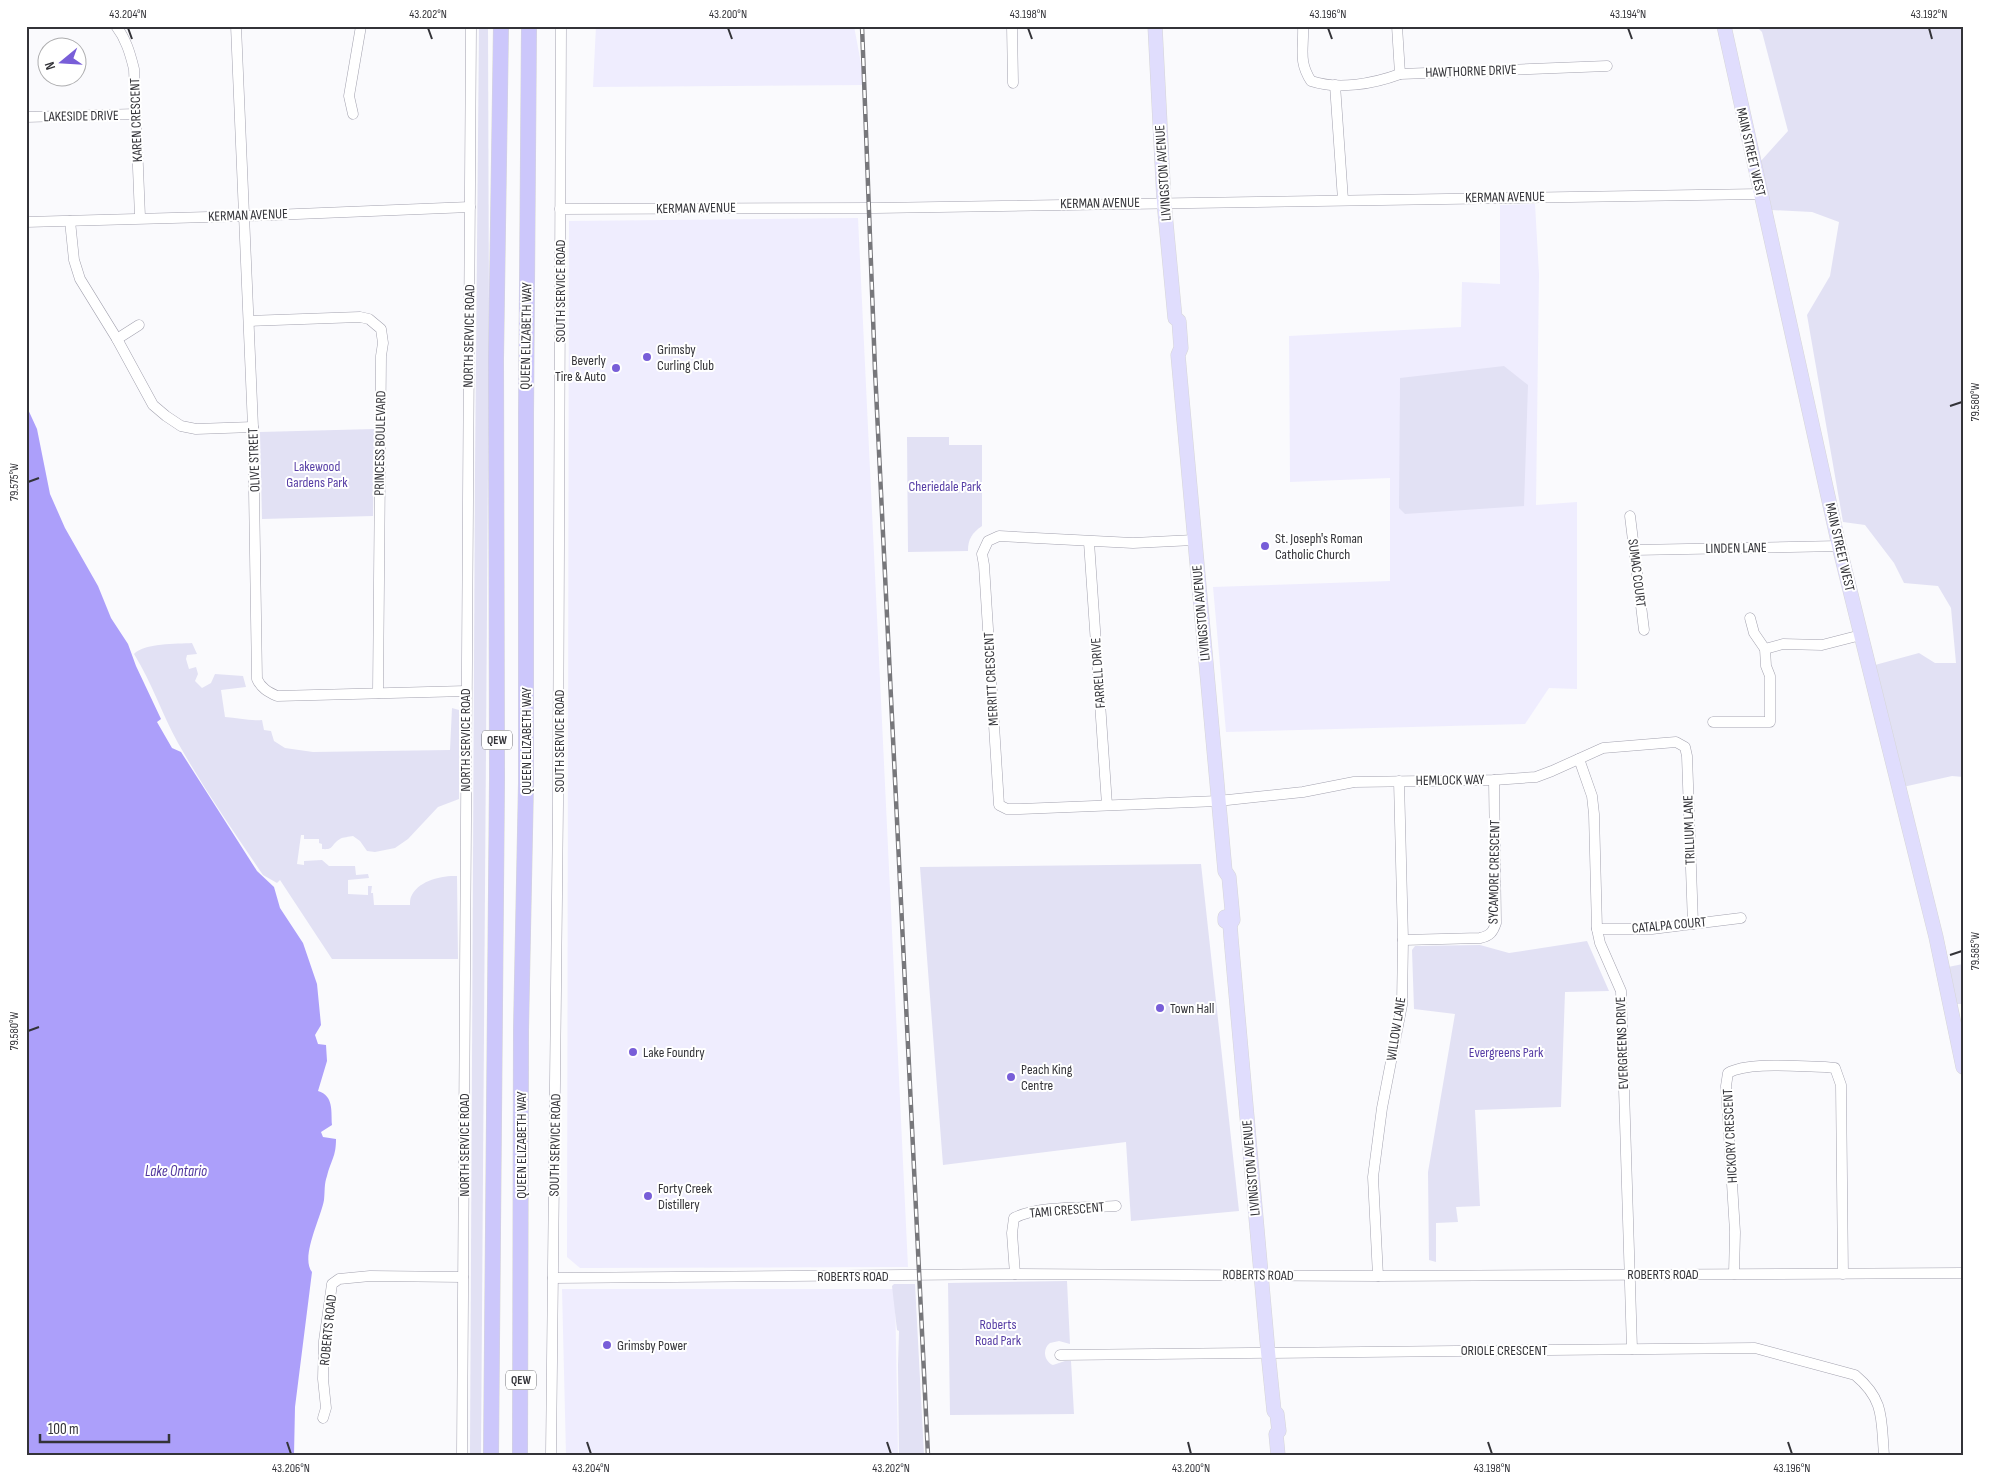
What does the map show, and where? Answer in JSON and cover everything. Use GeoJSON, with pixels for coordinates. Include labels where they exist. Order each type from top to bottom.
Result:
{"type":"FeatureCollection","features":[{"type":"Feature","properties":{"kind":"highway","name":"QUEEN ELIZABETH WAY"},"geometry":{"type":"LineString","coordinates":[[490,1455],[497,788],[496,359],[500,26]]}},
{"type":"Feature","properties":{"kind":"highway","name":"QUEEN ELIZABETH WAY"},"geometry":{"type":"LineString","coordinates":[[520,1455],[521,1030],[526,783],[529,26]]}},
{"type":"Feature","properties":{"kind":"main road","name":"LIVINGSTON AVENUE"},"geometry":{"type":"LineString","coordinates":[[1155,26],[1164,202],[1175,318],[1179,321],[1182,348],[1178,355],[1194,540],[1224,871],[1229,877],[1233,920],[1230,924],[1268,1352],[1274,1411],[1277,1414],[1279,1431],[1276,1434],[1278,1455]]}},
{"type":"Feature","properties":{"kind":"main road","name":"MAIN STREET WEST"},"geometry":{"type":"LineString","coordinates":[[1724,26],[1839,546],[1936,937],[1963,1066]]}},
{"type":"Feature","properties":{"kind":"street","name":"KAREN CRESCENT"},"geometry":{"type":"LineString","coordinates":[[116,26],[130,53],[134,69],[140,218]]}},
{"type":"Feature","properties":{"kind":"street","name":"OLIVE STREET"},"geometry":{"type":"LineString","coordinates":[[236,26],[253,428],[257,679],[260,685],[269,693],[277,696],[466,691]]}},
{"type":"Feature","properties":{"kind":"street"},"geometry":{"type":"LineString","coordinates":[[353,114],[349,96],[361,26]]}},
{"type":"Feature","properties":{"kind":"street","name":"NORTH SERVICE ROAD"},"geometry":{"type":"LineString","coordinates":[[462,1455],[471,26]]}},
{"type":"Feature","properties":{"kind":"street","name":"SOUTH SERVICE ROAD"},"geometry":{"type":"LineString","coordinates":[[551,1455],[558,804],[561,26]]}},
{"type":"Feature","properties":{"kind":"street"},"geometry":{"type":"LineString","coordinates":[[1012,26],[1013,83]]}},
{"type":"Feature","properties":{"kind":"street","name":"HAWTHORNE DRIVE"},"geometry":{"type":"LineString","coordinates":[[1303,26],[1304,44],[1301,59],[1306,73],[1311,81],[1335,85],[1380,81],[1400,74],[1607,66]]}},
{"type":"Feature","properties":{"kind":"street"},"geometry":{"type":"LineString","coordinates":[[1397,26],[1400,74]]}},
{"type":"Feature","properties":{"kind":"street"},"geometry":{"type":"LineString","coordinates":[[1335,85],[1343,200]]}},
{"type":"Feature","properties":{"kind":"street","name":"LAKESIDE DRIVE"},"geometry":{"type":"LineString","coordinates":[[26,117],[136,114]]}},
{"type":"Feature","properties":{"kind":"street","name":"KERMAN AVENUE"},"geometry":{"type":"LineString","coordinates":[[560,209],[876,208],[1760,194]]}},
{"type":"Feature","properties":{"kind":"street","name":"KERMAN AVENUE"},"geometry":{"type":"LineString","coordinates":[[26,222],[470,207]]}},
{"type":"Feature","properties":{"kind":"street"},"geometry":{"type":"LineString","coordinates":[[70,221],[74,260],[80,279],[117,339],[153,405],[181,426],[196,429],[253,428]]}},
{"type":"Feature","properties":{"kind":"street","name":"PRINCESS BOULEVARD"},"geometry":{"type":"LineString","coordinates":[[249,321],[360,317],[369,319],[381,329],[383,343],[381,356],[378,694]]}},
{"type":"Feature","properties":{"kind":"street"},"geometry":{"type":"LineString","coordinates":[[117,339],[139,325]]}},
{"type":"Feature","properties":{"kind":"street","name":"SUMAC COURT"},"geometry":{"type":"LineString","coordinates":[[1630,516],[1644,630]]}},
{"type":"Feature","properties":{"kind":"street","name":"MERRITT CRESCENT"},"geometry":{"type":"LineString","coordinates":[[1194,540],[1133,543],[999,536],[988,541],[982,554],[999,805],[1007,809],[1013,809],[1218,801]]}},
{"type":"Feature","properties":{"kind":"street","name":"FARRELL DRIVE"},"geometry":{"type":"LineString","coordinates":[[1089,542],[1107,805]]}},
{"type":"Feature","properties":{"kind":"street","name":"LINDEN LANE"},"geometry":{"type":"LineString","coordinates":[[1634,550],[1839,546]]}},
{"type":"Feature","properties":{"kind":"street"},"geometry":{"type":"LineString","coordinates":[[1713,722],[1770,722],[1770,683],[1765,649],[1754,633],[1750,618]]}},
{"type":"Feature","properties":{"kind":"street"},"geometry":{"type":"LineString","coordinates":[[1765,649],[1783,644],[1822,645],[1861,635]]}},
{"type":"Feature","properties":{"kind":"street","name":"HEMLOCK WAY"},"geometry":{"type":"LineString","coordinates":[[1218,801],[1304,792],[1354,782],[1494,780],[1536,777],[1602,748],[1676,742]]}},
{"type":"Feature","properties":{"kind":"street","name":"TRILLIUM LANE"},"geometry":{"type":"LineString","coordinates":[[1676,742],[1685,747],[1687,756],[1693,924]]}},
{"type":"Feature","properties":{"kind":"street","name":"EVERGREENS DRIVE"},"geometry":{"type":"LineString","coordinates":[[1579,759],[1592,796],[1594,814],[1597,929],[1600,943],[1621,991],[1632,1349]]}},
{"type":"Feature","properties":{"kind":"street","name":"SYCAMORE CRESCENT"},"geometry":{"type":"LineString","coordinates":[[1403,940],[1480,938],[1488,936],[1494,930],[1496,923],[1494,780]]}},
{"type":"Feature","properties":{"kind":"street","name":"WILLOW LANE"},"geometry":{"type":"LineString","coordinates":[[1378,1276],[1373,1176],[1382,1108],[1400,1021],[1403,940],[1399,781]]}},
{"type":"Feature","properties":{"kind":"street","name":"CATALPA COURT"},"geometry":{"type":"LineString","coordinates":[[1597,929],[1652,929],[1741,918]]}},
{"type":"Feature","properties":{"kind":"street","name":"HICKORY CRESCENT"},"geometry":{"type":"LineString","coordinates":[[1734,1274],[1735,1232],[1726,1086],[1728,1073],[1736,1069],[1757,1066],[1825,1067],[1835,1068],[1838,1074],[1841,1085],[1843,1274]]}},
{"type":"Feature","properties":{"kind":"street","name":"TAMI CRESCENT"},"geometry":{"type":"LineString","coordinates":[[1015,1274],[1012,1232],[1014,1218],[1024,1213],[1045,1210],[1116,1206]]}},
{"type":"Feature","properties":{"kind":"street","name":"ROBERTS ROAD"},"geometry":{"type":"LineString","coordinates":[[553,1278],[1015,1274],[1378,1276],[1963,1273]]}},
{"type":"Feature","properties":{"kind":"street","name":"ROBERTS ROAD"},"geometry":{"type":"LineString","coordinates":[[323,1418],[326,1408],[323,1379],[324,1341],[332,1284],[339,1279],[370,1276],[463,1277]]}},
{"type":"Feature","properties":{"kind":"street","name":"ORIOLE CRESCENT"},"geometry":{"type":"LineString","coordinates":[[1060,1355],[1755,1348],[1855,1375],[1868,1385],[1876,1397],[1880,1413],[1884,1455]]}},
{"type":"Feature","properties":{"kind":"shaded area"},"geometry":{"type":"Polygon","coordinates":[[[596,26],[854,26],[865,85],[593,87],[596,26]]]}},
{"type":"Feature","properties":{"kind":"shaded area"},"geometry":{"type":"Polygon","coordinates":[[[1535,204],[1539,274],[1536,505],[1577,502],[1577,689],[1549,688],[1525,724],[1226,732],[1213,587],[1390,581],[1390,478],[1290,482],[1289,336],[1461,327],[1462,282],[1500,284],[1500,205],[1535,204]]]}},
{"type":"Feature","properties":{"kind":"shaded area"},"geometry":{"type":"Polygon","coordinates":[[[858,218],[908,1267],[580,1268],[567,1257],[569,221],[858,218]]]}},
{"type":"Feature","properties":{"kind":"shaded area"},"geometry":{"type":"Polygon","coordinates":[[[562,1289],[895,1289],[898,1455],[566,1455],[562,1289]]]}},
{"type":"Feature","properties":{"kind":"green space"},"geometry":{"type":"Polygon","coordinates":[[[479,26],[488,26],[489,325],[481,1455],[470,1455],[475,473],[479,26]]]}},
{"type":"Feature","properties":{"kind":"green space"},"geometry":{"type":"Polygon","coordinates":[[[1756,26],[1963,26],[1963,777],[1952,776],[1903,787],[1875,665],[1919,653],[1935,663],[1956,663],[1951,608],[1938,586],[1904,583],[1894,563],[1865,525],[1843,522],[1807,315],[1830,276],[1839,222],[1812,212],[1771,210],[1760,162],[1788,131],[1762,32],[1756,26]]]}},
{"type":"Feature","properties":{"kind":"green space"},"geometry":{"type":"Polygon","coordinates":[[[1504,366],[1528,385],[1524,506],[1405,514],[1399,508],[1400,378],[1504,366]]]}},
{"type":"Feature","properties":{"kind":"green space","name":"Lakewood Gardens Park"},"geometry":{"type":"Polygon","coordinates":[[[374,429],[373,516],[262,519],[260,432],[374,429]]]}},
{"type":"Feature","properties":{"kind":"green space","name":"Cheriedale Park"},"geometry":{"type":"Polygon","coordinates":[[[907,437],[949,437],[949,445],[982,445],[982,526],[971,537],[968,551],[908,552],[907,437]]]}},
{"type":"Feature","properties":{"kind":"green space"},"geometry":{"type":"Polygon","coordinates":[[[192,643],[197,654],[187,655],[186,659],[189,669],[196,667],[198,674],[195,681],[202,688],[211,683],[215,674],[243,676],[246,687],[221,690],[225,717],[262,720],[264,730],[271,731],[274,741],[285,748],[313,752],[450,750],[452,708],[459,710],[459,799],[438,807],[408,839],[395,848],[375,852],[367,851],[360,841],[353,836],[341,838],[329,849],[322,849],[319,839],[304,839],[304,835],[301,835],[297,864],[304,865],[304,861],[322,860],[329,866],[355,866],[356,875],[368,874],[369,878],[348,880],[348,894],[368,895],[368,886],[372,886],[371,893],[373,893],[374,905],[410,905],[414,891],[424,883],[437,878],[457,876],[458,959],[332,959],[280,880],[277,883],[263,875],[209,794],[178,743],[134,654],[139,650],[153,646],[192,643]]]}},
{"type":"Feature","properties":{"kind":"green space","name":"Peach King Centre"},"geometry":{"type":"Polygon","coordinates":[[[1201,864],[1239,1211],[1131,1221],[1126,1142],[943,1165],[920,867],[1201,864]]]}},
{"type":"Feature","properties":{"kind":"green space","name":"Evergreens Park"},"geometry":{"type":"Polygon","coordinates":[[[1587,941],[1609,991],[1565,992],[1561,1107],[1475,1110],[1480,1206],[1456,1207],[1458,1222],[1436,1223],[1436,1262],[1429,1260],[1428,1172],[1455,1014],[1414,1009],[1412,950],[1415,946],[1480,945],[1509,953],[1587,941]]]}},
{"type":"Feature","properties":{"kind":"green space"},"geometry":{"type":"Polygon","coordinates":[[[1963,964],[1963,1004],[1954,1004],[1948,967],[1963,964]]]}},
{"type":"Feature","properties":{"kind":"green space","name":"Roberts Road Park"},"geometry":{"type":"Polygon","coordinates":[[[1067,1281],[1070,1344],[1059,1341],[1050,1343],[1046,1348],[1045,1355],[1053,1365],[1071,1361],[1074,1414],[950,1415],[948,1283],[1067,1281]]]}},
{"type":"Feature","properties":{"kind":"green space"},"geometry":{"type":"Polygon","coordinates":[[[894,1284],[915,1284],[924,1455],[899,1455],[899,1331],[897,1330],[892,1286],[894,1284]]]}},
{"type":"Feature","properties":{"kind":"water","name":"Lake Ontario"},"geometry":{"type":"Polygon","coordinates":[[[26,405],[37,429],[50,494],[65,528],[98,586],[111,618],[128,644],[136,666],[161,719],[157,722],[172,748],[181,752],[257,871],[274,887],[280,908],[303,943],[317,984],[321,1025],[315,1035],[318,1044],[326,1045],[327,1061],[318,1091],[327,1096],[329,1100],[332,1125],[321,1132],[323,1137],[336,1139],[336,1145],[326,1179],[322,1208],[312,1237],[308,1257],[312,1272],[295,1407],[294,1455],[26,1455],[26,405]]]}},
{"type":"Feature","properties":{"kind":"railway"},"geometry":{"type":"LineString","coordinates":[[862,26],[875,370],[928,1455]]}},
{"type":"Feature","properties":{"kind":"place","name":"Grimsby Curling Club"},"geometry":{"type":"Point","coordinates":[647,357]}},
{"type":"Feature","properties":{"kind":"place","name":"Beverly Tire & Auto"},"geometry":{"type":"Point","coordinates":[616,368]}},
{"type":"Feature","properties":{"kind":"place","name":"St. Joseph's Roman Catholic Church"},"geometry":{"type":"Point","coordinates":[1265,546]}},
{"type":"Feature","properties":{"kind":"place","name":"Town Hall"},"geometry":{"type":"Point","coordinates":[1160,1008]}},
{"type":"Feature","properties":{"kind":"place","name":"Lake Foundry"},"geometry":{"type":"Point","coordinates":[633,1052]}},
{"type":"Feature","properties":{"kind":"place","name":"Peach King Centre"},"geometry":{"type":"Point","coordinates":[1011,1077]}},
{"type":"Feature","properties":{"kind":"place","name":"Forty Creek Distillery"},"geometry":{"type":"Point","coordinates":[648,1196]}},
{"type":"Feature","properties":{"kind":"place","name":"Grimsby Power"},"geometry":{"type":"Point","coordinates":[607,1345]}}]}
